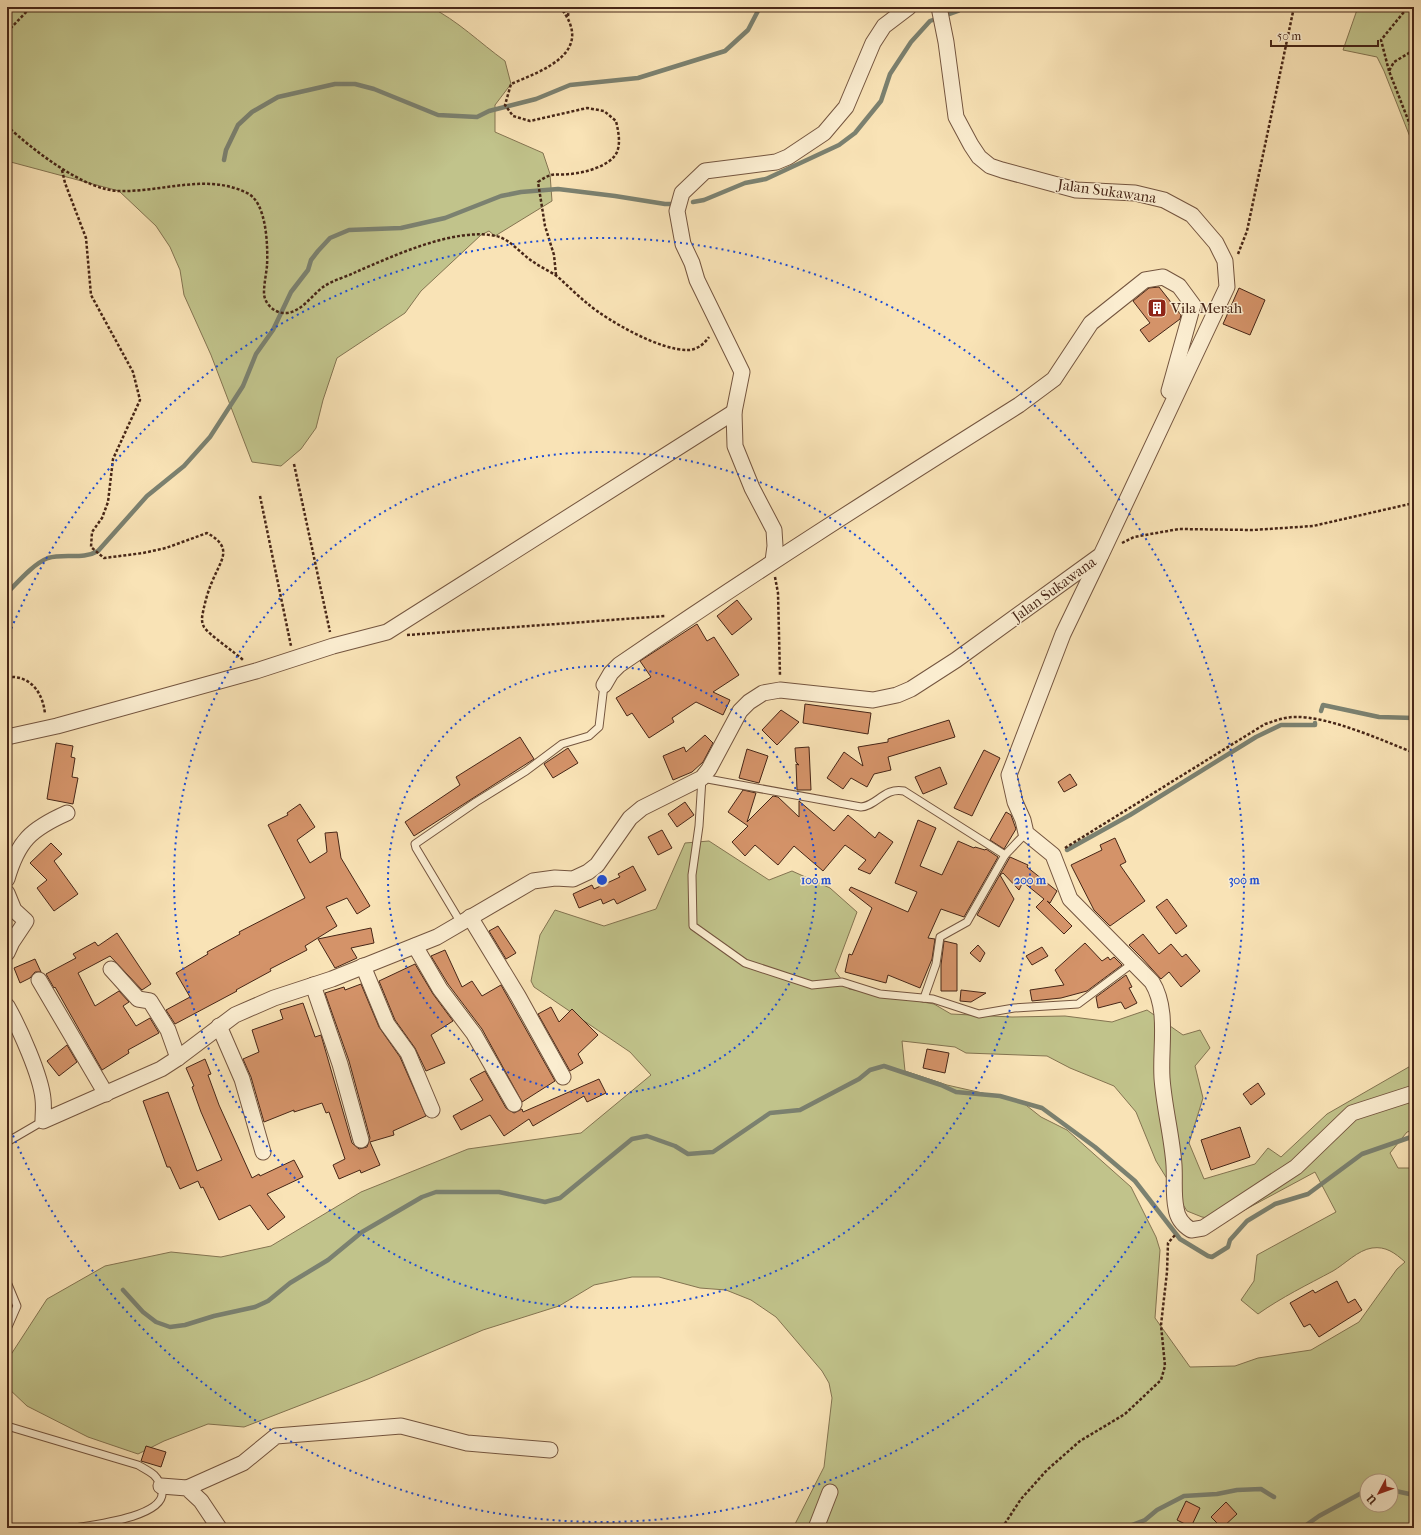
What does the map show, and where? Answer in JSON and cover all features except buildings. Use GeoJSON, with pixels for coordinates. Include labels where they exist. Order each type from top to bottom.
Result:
{"type":"FeatureCollection","features":[{"type":"Feature","properties":{"kind":"street"},"geometry":{"type":"LineString","coordinates":[[773,561],[775,546],[774,530],[752,488],[735,446],[734,412],[742,372],[682,244],[677,212],[682,192],[706,171],[776,162],[788,158],[824,133],[846,107],[872,43],[884,26],[909,7]]}},
{"type":"Feature","properties":{"kind":"street","name":"Jalan Sukawana"},"geometry":{"type":"LineString","coordinates":[[43,1122],[161,1069],[236,1015],[274,998],[314,985],[437,937],[533,881],[573,879],[588,872],[597,865],[630,818],[642,808],[702,778],[709,769],[740,711],[749,702],[763,693],[780,690],[873,700],[897,695],[911,689],[956,660],[1101,555],[1227,287],[1224,261],[1216,243],[1192,215],[1164,200],[1135,193],[1076,190],[990,166],[979,157],[956,117],[946,42],[939,7]]}},
{"type":"Feature","properties":{"kind":"street"},"geometry":{"type":"LineString","coordinates":[[604,685],[611,673],[619,665],[773,561],[1019,405],[1046,386],[1054,379],[1091,323],[1145,280],[1163,277],[1179,286],[1193,305],[1160,427]]}},
{"type":"Feature","properties":{"kind":"street"},"geometry":{"type":"LineString","coordinates":[[7,737],[47,729],[256,671],[333,646],[387,632],[734,412]]}},
{"type":"Feature","properties":{"kind":"street"},"geometry":{"type":"LineString","coordinates":[[1101,555],[1063,634],[1009,775],[1015,802],[1023,820],[1026,833],[1053,855],[1070,899],[1152,982],[1159,993],[1162,1006],[1162,1078],[1174,1166],[1176,1209],[1184,1226],[1191,1230],[1203,1228],[1255,1195],[1296,1167],[1352,1113],[1414,1093]]}},
{"type":"Feature","properties":{"kind":"street"},"geometry":{"type":"LineString","coordinates":[[7,879],[12,862],[28,835],[44,823],[67,813]]}},
{"type":"Feature","properties":{"kind":"street"},"geometry":{"type":"LineString","coordinates":[[7,893],[14,910],[26,921],[12,942],[7,953]]}},
{"type":"Feature","properties":{"kind":"street"},"geometry":{"type":"LineString","coordinates":[[465,920],[518,996],[562,1077]]}},
{"type":"Feature","properties":{"kind":"street"},"geometry":{"type":"LineString","coordinates":[[415,946],[440,989],[474,1034],[514,1104]]}},
{"type":"Feature","properties":{"kind":"street"},"geometry":{"type":"LineString","coordinates":[[363,966],[387,1024],[408,1053],[432,1110]]}},
{"type":"Feature","properties":{"kind":"street"},"geometry":{"type":"LineString","coordinates":[[111,968],[138,999],[150,1001],[168,1030],[178,1058]]}},
{"type":"Feature","properties":{"kind":"street"},"geometry":{"type":"LineString","coordinates":[[40,980],[106,1094]]}},
{"type":"Feature","properties":{"kind":"street"},"geometry":{"type":"LineString","coordinates":[[314,985],[340,1064],[361,1140]]}},
{"type":"Feature","properties":{"kind":"street"},"geometry":{"type":"LineString","coordinates":[[7,1006],[18,1025],[39,1080],[43,1098],[43,1122]]}},
{"type":"Feature","properties":{"kind":"street"},"geometry":{"type":"LineString","coordinates":[[219,1026],[242,1079],[263,1152]]}},
{"type":"Feature","properties":{"kind":"street"},"geometry":{"type":"LineString","coordinates":[[162,1486],[187,1488],[243,1463],[276,1436],[401,1426],[467,1443],[550,1450]]}},
{"type":"Feature","properties":{"kind":"street"},"geometry":{"type":"LineString","coordinates":[[187,1488],[201,1501],[219,1528]]}},
{"type":"Feature","properties":{"kind":"street"},"geometry":{"type":"LineString","coordinates":[[816,1528],[830,1492]]}},
{"type":"Feature","properties":{"kind":"lane"},"geometry":{"type":"LineString","coordinates":[[465,920],[416,848],[415,844],[463,810],[526,771],[562,744],[589,736],[599,727],[604,685]]}},
{"type":"Feature","properties":{"kind":"lane"},"geometry":{"type":"LineString","coordinates":[[1005,856],[904,790],[896,789],[866,806],[861,806],[702,778],[699,826],[692,875],[693,926],[745,963],[812,984],[842,982],[880,994],[933,999],[979,1014],[1014,1008],[1078,1004],[1133,963]]}},
{"type":"Feature","properties":{"kind":"lane"},"geometry":{"type":"LineString","coordinates":[[924,998],[936,964],[940,937],[967,922],[1005,856],[1026,833]]}},
{"type":"Feature","properties":{"kind":"lane"},"geometry":{"type":"LineString","coordinates":[[7,1142],[43,1122]]}},
{"type":"Feature","properties":{"kind":"lane"},"geometry":{"type":"LineString","coordinates":[[7,1282],[17,1306],[7,1329]]}},
{"type":"Feature","properties":{"kind":"lane"},"geometry":{"type":"LineString","coordinates":[[7,1426],[138,1465],[155,1476],[162,1486],[163,1495],[160,1502],[148,1511],[107,1523],[74,1528]]}},
{"type":"Feature","properties":{"kind":"path"},"geometry":{"type":"LineString","coordinates":[[7,32],[31,7]]}},
{"type":"Feature","properties":{"kind":"path"},"geometry":{"type":"LineString","coordinates":[[560,7],[568,16]]}},
{"type":"Feature","properties":{"kind":"path"},"geometry":{"type":"LineString","coordinates":[[556,276],[554,255],[545,226],[538,182],[550,174],[570,174],[606,164],[616,152],[619,137],[616,121],[604,111],[587,108],[530,121],[513,116],[505,104],[511,84],[552,66],[570,45],[572,31],[568,16],[569,7]]}},
{"type":"Feature","properties":{"kind":"path"},"geometry":{"type":"LineString","coordinates":[[1238,256],[1247,231],[1294,7]]}},
{"type":"Feature","properties":{"kind":"path"},"geometry":{"type":"LineString","coordinates":[[1408,7],[1381,40],[1389,71],[1414,135]]}},
{"type":"Feature","properties":{"kind":"path"},"geometry":{"type":"LineString","coordinates":[[1389,71],[1394,62],[1414,50]]}},
{"type":"Feature","properties":{"kind":"path"},"geometry":{"type":"LineString","coordinates":[[7,126],[62,170],[101,188],[119,191],[194,183],[231,186],[250,194],[258,202],[264,218],[267,263],[264,295],[270,307],[284,314],[295,310],[311,299],[324,286],[395,256],[450,237],[495,236],[505,240],[533,262],[556,276],[589,306],[625,329],[655,342],[688,350],[702,346],[710,335]]}},
{"type":"Feature","properties":{"kind":"path"},"geometry":{"type":"LineString","coordinates":[[62,170],[65,183],[86,238],[91,295],[133,372],[140,400],[113,459],[108,502],[102,518],[92,532],[92,547],[104,558],[143,553],[166,548],[207,533],[216,538],[224,552],[223,558],[222,563],[212,581],[202,621],[208,631],[256,671]]}},
{"type":"Feature","properties":{"kind":"path"},"geometry":{"type":"LineString","coordinates":[[294,464],[333,646]]}},
{"type":"Feature","properties":{"kind":"path"},"geometry":{"type":"LineString","coordinates":[[260,496],[294,658]]}},
{"type":"Feature","properties":{"kind":"path"},"geometry":{"type":"LineString","coordinates":[[1121,544],[1134,538],[1179,528],[1253,530],[1313,526],[1414,503]]}},
{"type":"Feature","properties":{"kind":"path"},"geometry":{"type":"LineString","coordinates":[[773,561],[778,593],[780,690]]}},
{"type":"Feature","properties":{"kind":"path"},"geometry":{"type":"LineString","coordinates":[[387,632],[412,636],[670,616]]}},
{"type":"Feature","properties":{"kind":"path"},"geometry":{"type":"LineString","coordinates":[[7,677],[13,676],[26,680],[40,692],[44,703],[47,729]]}},
{"type":"Feature","properties":{"kind":"path"},"geometry":{"type":"LineString","coordinates":[[1053,855],[1265,724],[1282,718],[1312,718],[1381,739],[1414,753]]}},
{"type":"Feature","properties":{"kind":"path"},"geometry":{"type":"LineString","coordinates":[[1002,1528],[1021,1499],[1047,1470],[1080,1441],[1125,1414],[1161,1380],[1165,1366],[1161,1325],[1167,1272],[1168,1243],[1184,1226]]}},
{"type":"Feature","properties":{"kind":"green space"},"geometry":{"type":"Polygon","coordinates":[[[7,7],[430,7],[450,18],[505,61],[511,84],[495,105],[495,132],[543,153],[550,174],[552,201],[495,236],[489,231],[481,235],[421,291],[405,313],[337,358],[323,400],[316,428],[301,449],[281,466],[252,462],[211,355],[184,295],[180,270],[170,247],[156,226],[119,191],[7,161],[7,7]]]}},
{"type":"Feature","properties":{"kind":"green space"},"geometry":{"type":"Polygon","coordinates":[[[1358,7],[1414,7],[1414,147],[1377,57],[1343,50],[1358,7]]]}},
{"type":"Feature","properties":{"kind":"green space"},"geometry":{"type":"Polygon","coordinates":[[[709,841],[769,880],[792,871],[830,888],[857,912],[835,971],[849,989],[934,1004],[951,1014],[1012,1017],[1065,1016],[1112,1022],[1147,1010],[1183,1035],[1200,1030],[1210,1048],[1195,1066],[1203,1098],[1189,1143],[1204,1179],[1255,1164],[1268,1148],[1281,1157],[1327,1114],[1414,1064],[1414,1130],[1407,1132],[1390,1153],[1398,1168],[1414,1168],[1414,1528],[793,1528],[824,1467],[832,1398],[829,1383],[822,1371],[776,1317],[751,1300],[726,1290],[700,1288],[659,1277],[632,1277],[594,1285],[559,1306],[483,1330],[368,1379],[244,1427],[208,1424],[164,1441],[138,1454],[88,1437],[27,1406],[7,1387],[7,1364],[10,1356],[47,1299],[105,1266],[171,1252],[221,1257],[271,1246],[361,1192],[468,1149],[581,1133],[651,1075],[630,1052],[534,987],[531,981],[540,935],[555,910],[604,926],[656,909],[685,843],[709,841]],[[902,1041],[905,1071],[947,1085],[1022,1102],[1041,1117],[1067,1130],[1131,1187],[1156,1237],[1160,1250],[1155,1318],[1190,1367],[1235,1366],[1258,1358],[1311,1350],[1359,1322],[1397,1269],[1405,1262],[1394,1253],[1386,1249],[1367,1249],[1357,1254],[1333,1271],[1285,1297],[1258,1314],[1241,1300],[1254,1281],[1257,1255],[1336,1212],[1315,1172],[1224,1221],[1202,1217],[1187,1211],[1156,1161],[1136,1112],[1114,1086],[1070,1068],[1047,1056],[966,1053],[955,1047],[902,1041]]]}},
{"type":"Feature","properties":{"kind":"waterway"},"geometry":{"type":"LineString","coordinates":[[224,160],[226,150],[238,125],[252,112],[278,97],[335,84],[355,84],[374,89],[438,115],[477,117],[489,111],[536,99],[570,85],[638,78],[725,51],[748,30],[760,7]]}},
{"type":"Feature","properties":{"kind":"waterway"},"geometry":{"type":"LineString","coordinates":[[693,202],[704,200],[745,183],[766,179],[839,145],[855,133],[881,101],[890,74],[911,42],[930,21],[958,11],[963,7]]}},
{"type":"Feature","properties":{"kind":"waterway"},"geometry":{"type":"LineString","coordinates":[[7,593],[31,569],[48,558],[60,556],[80,556],[92,554],[98,551],[147,496],[184,466],[210,437],[243,386],[256,354],[273,330],[291,292],[308,270],[311,260],[330,238],[349,230],[401,228],[445,218],[501,196],[521,192],[558,189],[665,204],[675,204]]}},
{"type":"Feature","properties":{"kind":"waterway"},"geometry":{"type":"LineString","coordinates":[[1321,711],[1323,705],[1379,717],[1414,718]]}},
{"type":"Feature","properties":{"kind":"waterway"},"geometry":{"type":"LineString","coordinates":[[1067,850],[1130,815],[1256,737],[1281,725],[1315,725],[1315,723]]}},
{"type":"Feature","properties":{"kind":"waterway"},"geometry":{"type":"LineString","coordinates":[[123,1290],[143,1312],[156,1322],[170,1327],[185,1325],[214,1316],[255,1307],[268,1301],[290,1283],[328,1260],[362,1232],[422,1197],[436,1192],[499,1192],[545,1202],[560,1198],[632,1139],[647,1136],[675,1146],[688,1154],[713,1152],[770,1113],[800,1110],[859,1079],[870,1070],[884,1066],[941,1085],[956,1092],[1000,1096],[1042,1108],[1095,1147],[1135,1181],[1180,1239],[1212,1257],[1228,1247],[1230,1240],[1247,1221],[1275,1204],[1308,1194],[1362,1154],[1414,1136]]}},
{"type":"Feature","properties":{"kind":"waterway"},"geometry":{"type":"LineString","coordinates":[[1124,1528],[1145,1520],[1157,1510],[1184,1496],[1261,1489],[1274,1497]]}},
{"type":"Feature","properties":{"kind":"waterway"},"geometry":{"type":"LineString","coordinates":[[1399,1492],[1414,1495]]}},
{"type":"Feature","properties":{"kind":"waterway"},"geometry":{"type":"LineString","coordinates":[[1302,1528],[1319,1516],[1359,1494]]}},
{"type":"Feature","properties":{"kind":"place","name":"Vila Merah"},"geometry":{"type":"Point","coordinates":[1157,308]}}]}
